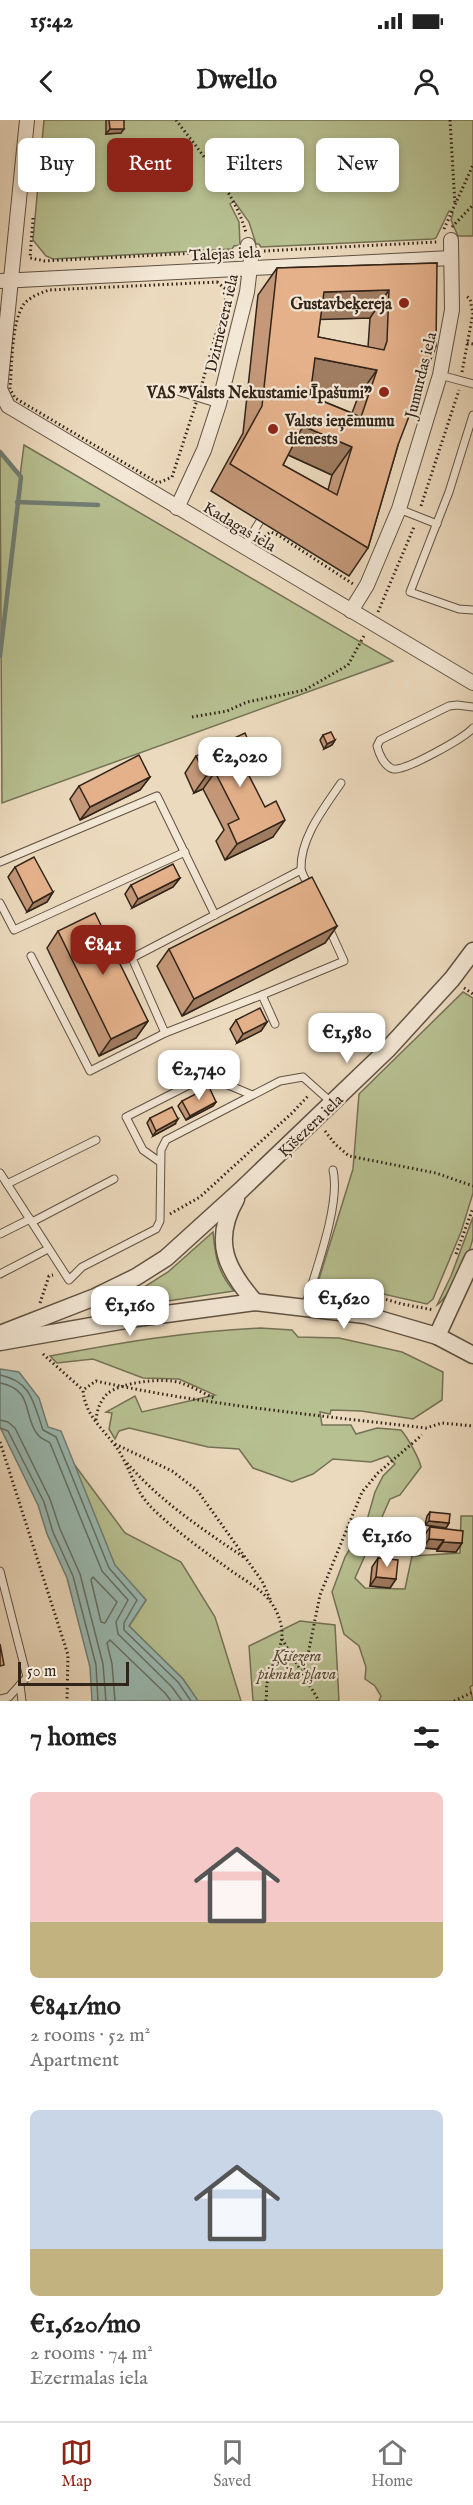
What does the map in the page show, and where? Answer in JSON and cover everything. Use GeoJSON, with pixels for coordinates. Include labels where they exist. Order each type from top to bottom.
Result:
{"type":"FeatureCollection","features":[{"type":"Feature","properties":{"kind":"street"},"geometry":{"type":"LineString","coordinates":[[0,389],[6,281],[27,120]]}},
{"type":"Feature","properties":{"kind":"street","name":"Jumurdas iela"},"geometry":{"type":"LineString","coordinates":[[351,611],[367,585],[399,509],[440,375],[452,310],[451,258],[445,239]]}},
{"type":"Feature","properties":{"kind":"street","name":"Dzirnezera iela"},"geometry":{"type":"LineString","coordinates":[[177,508],[204,450],[219,404],[243,315],[251,269],[249,247]]}},
{"type":"Feature","properties":{"kind":"street","name":"Talejas iela"},"geometry":{"type":"LineString","coordinates":[[6,281],[451,258]]}},
{"type":"Feature","properties":{"kind":"street","name":"Kadagas iela"},"geometry":{"type":"LineString","coordinates":[[0,389],[8,406],[16,412],[473,683]]}},
{"type":"Feature","properties":{"kind":"street","name":"Ķīšezera iela"},"geometry":{"type":"LineString","coordinates":[[0,1334],[95,1297],[136,1277],[166,1258],[241,1190],[387,1050],[452,979],[473,951]]}},
{"type":"Feature","properties":{"kind":"street","name":"Ķīšezera iela"},"geometry":{"type":"LineString","coordinates":[[452,979],[473,968]]}},
{"type":"Feature","properties":{"kind":"street","name":"Ķīšezera iela"},"geometry":{"type":"LineString","coordinates":[[241,1190],[229,1212],[224,1231],[224,1248],[227,1264],[240,1285],[255,1302]]}},
{"type":"Feature","properties":{"kind":"street"},"geometry":{"type":"LineString","coordinates":[[437,1336],[473,1258]]}},
{"type":"Feature","properties":{"kind":"street"},"geometry":{"type":"LineString","coordinates":[[0,1342],[158,1315],[255,1302],[365,1315],[437,1336],[473,1355]]}},
{"type":"Feature","properties":{"kind":"lane"},"geometry":{"type":"LineString","coordinates":[[440,375],[473,384]]}},
{"type":"Feature","properties":{"kind":"lane"},"geometry":{"type":"LineString","coordinates":[[174,390],[219,404]]}},
{"type":"Feature","properties":{"kind":"lane"},"geometry":{"type":"LineString","coordinates":[[473,415],[437,524],[410,592],[459,609],[473,610]]}},
{"type":"Feature","properties":{"kind":"lane"},"geometry":{"type":"LineString","coordinates":[[399,509],[437,524]]}},
{"type":"Feature","properties":{"kind":"lane"},"geometry":{"type":"LineString","coordinates":[[244,548],[260,521]]}},
{"type":"Feature","properties":{"kind":"lane"},"geometry":{"type":"LineString","coordinates":[[473,707],[448,706],[380,740],[377,746],[386,764],[393,769],[407,767],[473,728]]}},
{"type":"Feature","properties":{"kind":"lane"},"geometry":{"type":"LineString","coordinates":[[311,891],[301,870],[305,844],[324,808],[341,783]]}},
{"type":"Feature","properties":{"kind":"lane"},"geometry":{"type":"LineString","coordinates":[[0,862],[157,796],[216,915]]}},
{"type":"Feature","properties":{"kind":"lane"},"geometry":{"type":"LineString","coordinates":[[0,903],[14,930],[185,852]]}},
{"type":"Feature","properties":{"kind":"lane"},"geometry":{"type":"LineString","coordinates":[[165,1033],[132,958],[301,870]]}},
{"type":"Feature","properties":{"kind":"lane"},"geometry":{"type":"LineString","coordinates":[[31,956],[90,1071],[165,1033],[344,961],[325,921]]}},
{"type":"Feature","properties":{"kind":"lane"},"geometry":{"type":"LineString","coordinates":[[262,995],[275,1024]]}},
{"type":"Feature","properties":{"kind":"lane"},"geometry":{"type":"LineString","coordinates":[[160,1162],[143,1150],[126,1117],[207,1076],[252,1095]]}},
{"type":"Feature","properties":{"kind":"lane"},"geometry":{"type":"LineString","coordinates":[[0,1173],[69,1280],[82,1267],[156,1229],[160,1221],[161,1150],[166,1140],[280,1081],[303,1077],[315,1088],[326,1109]]}},
{"type":"Feature","properties":{"kind":"lane"},"geometry":{"type":"LineString","coordinates":[[7,1184],[96,1140]]}},
{"type":"Feature","properties":{"kind":"lane"},"geometry":{"type":"LineString","coordinates":[[305,1307],[330,1217],[335,1181],[333,1170]]}},
{"type":"Feature","properties":{"kind":"lane"},"geometry":{"type":"LineString","coordinates":[[0,1234],[114,1179]]}},
{"type":"Feature","properties":{"kind":"lane"},"geometry":{"type":"LineString","coordinates":[[0,1274],[48,1250]]}},
{"type":"Feature","properties":{"kind":"lane"},"geometry":{"type":"LineString","coordinates":[[0,1571],[27,1677],[9,1696],[0,1699]]}},
{"type":"Feature","properties":{"kind":"lane"},"geometry":{"type":"LineString","coordinates":[[20,1685],[22,1701]]}},
{"type":"Feature","properties":{"kind":"path"},"geometry":{"type":"LineString","coordinates":[[176,120],[218,176],[243,222]]}},
{"type":"Feature","properties":{"kind":"path"},"geometry":{"type":"LineString","coordinates":[[450,120],[455,205]]}},
{"type":"Feature","properties":{"kind":"path"},"geometry":{"type":"LineString","coordinates":[[445,239],[455,205],[473,165]]}},
{"type":"Feature","properties":{"kind":"path"},"geometry":{"type":"LineString","coordinates":[[34,208],[30,258],[45,261],[232,252],[249,247],[263,251],[445,239],[473,205]]}},
{"type":"Feature","properties":{"kind":"path"},"geometry":{"type":"LineString","coordinates":[[217,282],[228,291],[198,397],[172,477],[158,483],[15,398],[10,389],[17,318],[25,303],[49,290],[217,282]]}},
{"type":"Feature","properties":{"kind":"path"},"geometry":{"type":"LineString","coordinates":[[378,613],[418,516],[461,381],[472,313],[470,299],[464,294],[458,294]]}},
{"type":"Feature","properties":{"kind":"path"},"geometry":{"type":"LineString","coordinates":[[467,343],[473,344]]}},
{"type":"Feature","properties":{"kind":"path"},"geometry":{"type":"LineString","coordinates":[[262,543],[266,535],[271,532],[283,537],[353,584],[342,588]]}},
{"type":"Feature","properties":{"kind":"path"},"geometry":{"type":"LineString","coordinates":[[252,535],[270,548]]}},
{"type":"Feature","properties":{"kind":"path"},"geometry":{"type":"LineString","coordinates":[[192,717],[227,711],[247,702],[305,690],[348,665],[364,639],[365,633]]}},
{"type":"Feature","properties":{"kind":"path"},"geometry":{"type":"LineString","coordinates":[[465,989],[473,994]]}},
{"type":"Feature","properties":{"kind":"path"},"geometry":{"type":"LineString","coordinates":[[160,1221],[200,1197],[292,1113],[315,1088]]}},
{"type":"Feature","properties":{"kind":"path"},"geometry":{"type":"LineString","coordinates":[[326,1109],[326,1133],[349,1156],[436,1173],[473,1186]]}},
{"type":"Feature","properties":{"kind":"path"},"geometry":{"type":"LineString","coordinates":[[456,1255],[473,1208]]}},
{"type":"Feature","properties":{"kind":"path"},"geometry":{"type":"LineString","coordinates":[[40,1305],[49,1276],[63,1271]]}},
{"type":"Feature","properties":{"kind":"path"},"geometry":{"type":"LineString","coordinates":[[360,1292],[431,1310],[435,1301]]}},
{"type":"Feature","properties":{"kind":"path"},"geometry":{"type":"LineString","coordinates":[[43,1354],[82,1390],[84,1404],[103,1434],[152,1491],[188,1519],[247,1559]]}},
{"type":"Feature","properties":{"kind":"path"},"geometry":{"type":"LineString","coordinates":[[82,1390],[96,1381],[164,1395],[426,1428],[442,1423],[473,1426]]}},
{"type":"Feature","properties":{"kind":"path"},"geometry":{"type":"LineString","coordinates":[[96,1421],[98,1407],[108,1394],[123,1386],[150,1381],[179,1382],[220,1402]]}},
{"type":"Feature","properties":{"kind":"path"},"geometry":{"type":"LineString","coordinates":[[304,1674],[320,1595],[362,1492],[378,1473],[422,1436]]}},
{"type":"Feature","properties":{"kind":"path"},"geometry":{"type":"LineString","coordinates":[[0,1442],[68,1655],[66,1701]]}},
{"type":"Feature","properties":{"kind":"path"},"geometry":{"type":"LineString","coordinates":[[113,1443],[172,1471],[196,1490],[262,1581],[281,1626],[282,1639],[267,1683],[267,1701]]}},
{"type":"Feature","properties":{"kind":"path"},"geometry":{"type":"LineString","coordinates":[[123,1458],[136,1486],[150,1506],[228,1569],[256,1585],[273,1605]]}},
{"type":"Feature","properties":{"kind":"path"},"geometry":{"type":"LineString","coordinates":[[282,1639],[319,1701]]}},
{"type":"Feature","properties":{"kind":"path"},"geometry":{"type":"LineString","coordinates":[[454,1701],[473,1692]]}},
{"type":"Feature","properties":{"kind":"green space"},"geometry":{"type":"Polygon","coordinates":[[[44,120],[473,120],[473,236],[458,236],[451,220],[453,213],[449,211],[436,238],[433,239],[261,247],[256,244],[249,222],[234,201],[230,204],[239,222],[240,245],[232,249],[53,259],[46,256],[33,240],[37,192],[95,192],[95,138],[42,138],[44,120]]]}},
{"type":"Feature","properties":{"kind":"green space"},"geometry":{"type":"Polygon","coordinates":[[[24,445],[393,661],[2,803],[0,452],[20,476],[24,445]]]}},
{"type":"Feature","properties":{"kind":"green space"},"geometry":{"type":"Polygon","coordinates":[[[463,992],[473,998],[473,1193],[461,1232],[433,1299],[427,1304],[357,1288],[352,1299],[315,1292],[353,1169],[359,1094],[463,992]]]}},
{"type":"Feature","properties":{"kind":"green space"},"geometry":{"type":"Polygon","coordinates":[[[473,1217],[473,1237],[468,1253],[459,1274],[437,1305],[451,1276],[473,1217]]]}},
{"type":"Feature","properties":{"kind":"green space"},"geometry":{"type":"Polygon","coordinates":[[[213,1232],[218,1264],[224,1278],[234,1291],[108,1310],[168,1272],[213,1232]]]}},
{"type":"Feature","properties":{"kind":"green space"},"geometry":{"type":"Polygon","coordinates":[[[260,1328],[292,1330],[298,1337],[339,1338],[402,1352],[443,1372],[442,1400],[413,1419],[361,1411],[331,1410],[330,1414],[320,1412],[322,1425],[351,1425],[356,1434],[377,1428],[401,1430],[413,1448],[421,1467],[400,1495],[390,1499],[355,1578],[365,1588],[405,1589],[412,1556],[460,1553],[461,1516],[473,1516],[473,1685],[470,1687],[473,1701],[379,1701],[381,1696],[375,1686],[365,1679],[366,1667],[359,1646],[344,1634],[332,1592],[345,1557],[367,1520],[375,1492],[383,1476],[395,1464],[388,1456],[371,1462],[333,1459],[313,1474],[292,1482],[253,1468],[239,1449],[208,1447],[129,1428],[119,1431],[115,1439],[109,1429],[112,1413],[106,1412],[135,1396],[142,1412],[215,1395],[179,1379],[143,1378],[93,1359],[57,1363],[50,1356],[154,1338],[260,1328]]]}},
{"type":"Feature","properties":{"kind":"green space"},"geometry":{"type":"Polygon","coordinates":[[[71,1460],[125,1533],[181,1562],[215,1617],[241,1701],[198,1701],[183,1679],[129,1626],[146,1600],[115,1566],[71,1460]]]}},
{"type":"Feature","properties":{"kind":"green space","name":"Ķīšezera piknika pļava"},"geometry":{"type":"Polygon","coordinates":[[[300,1621],[335,1625],[339,1701],[253,1701],[249,1646],[300,1621]]]}},
{"type":"Feature","properties":{"kind":"water"},"geometry":{"type":"Polygon","coordinates":[[[0,1369],[19,1372],[39,1398],[48,1427],[61,1431],[115,1565],[146,1600],[129,1626],[183,1679],[198,1701],[92,1701],[90,1667],[67,1578],[47,1534],[38,1505],[0,1427],[0,1369]]]}},
{"type":"Feature","properties":{"kind":"building"},"geometry":{"type":"Polygon","coordinates":[[[109,120],[124,120],[124,129],[110,129],[109,120]]]}},
{"type":"Feature","properties":{"kind":"building"},"geometry":{"type":"Polygon","coordinates":[[[437,263],[436,346],[398,445],[368,548],[230,464],[262,406],[277,268],[437,263]],[[389,290],[324,292],[318,337],[384,350],[387,341],[389,290]],[[315,358],[310,396],[361,417],[377,370],[315,358]],[[303,426],[283,465],[337,495],[352,447],[303,426]]]}},
{"type":"Feature","properties":{"kind":"building"},"geometry":{"type":"Polygon","coordinates":[[[331,732],[335,740],[327,744],[323,735],[331,732]]]}},
{"type":"Feature","properties":{"kind":"building"},"geometry":{"type":"Polygon","coordinates":[[[245,733],[254,754],[241,760],[265,807],[276,801],[285,820],[237,844],[228,824],[239,819],[215,772],[206,776],[196,756],[245,733]]]}},
{"type":"Feature","properties":{"kind":"building"},"geometry":{"type":"Polygon","coordinates":[[[139,755],[150,777],[90,807],[79,786],[139,755]]]}},
{"type":"Feature","properties":{"kind":"building"},"geometry":{"type":"Polygon","coordinates":[[[34,857],[53,892],[33,903],[15,867],[34,857]]]}},
{"type":"Feature","properties":{"kind":"building"},"geometry":{"type":"Polygon","coordinates":[[[173,864],[180,878],[138,899],[131,885],[173,864]]]}},
{"type":"Feature","properties":{"kind":"building"},"geometry":{"type":"Polygon","coordinates":[[[312,877],[337,926],[194,999],[169,949],[312,877]]]}},
{"type":"Feature","properties":{"kind":"building"},"geometry":{"type":"Polygon","coordinates":[[[95,913],[148,1021],[111,1039],[58,931],[95,913]]]}},
{"type":"Feature","properties":{"kind":"building"},"geometry":{"type":"Polygon","coordinates":[[[260,1008],[267,1022],[243,1034],[236,1020],[260,1008]]]}},
{"type":"Feature","properties":{"kind":"building"},"geometry":{"type":"Polygon","coordinates":[[[209,1087],[216,1102],[190,1116],[182,1101],[209,1087]]]}},
{"type":"Feature","properties":{"kind":"building"},"geometry":{"type":"Polygon","coordinates":[[[172,1107],[178,1119],[156,1131],[150,1118],[172,1107]]]}},
{"type":"Feature","properties":{"kind":"building"},"geometry":{"type":"Polygon","coordinates":[[[430,1512],[450,1514],[449,1523],[429,1521],[430,1512]]]}},
{"type":"Feature","properties":{"kind":"building"},"geometry":{"type":"Polygon","coordinates":[[[430,1527],[463,1531],[462,1543],[429,1539],[430,1527]]]}},
{"type":"Feature","properties":{"kind":"building"},"geometry":{"type":"Polygon","coordinates":[[[378,1558],[398,1560],[396,1579],[376,1577],[378,1558]]]}},
{"type":"Feature","properties":{"kind":"building"},"geometry":{"type":"Polygon","coordinates":[[[0,1644],[4,1665],[0,1666],[0,1644]]]}},
{"type":"Feature","properties":{"kind":"waterway"},"geometry":{"type":"LineString","coordinates":[[0,452],[21,477],[0,656]]}},
{"type":"Feature","properties":{"kind":"waterway"},"geometry":{"type":"LineString","coordinates":[[17,502],[98,505]]}},
{"type":"Feature","properties":{"kind":"place","name":"Gustavbeķereja"},"geometry":{"type":"Point","coordinates":[404,303]}},
{"type":"Feature","properties":{"kind":"place","name":"VAS \"Valsts Nekustamie Īpašumi\""},"geometry":{"type":"Point","coordinates":[384,392]}},
{"type":"Feature","properties":{"kind":"place","name":"Valsts ieņēmumu dienests"},"geometry":{"type":"Point","coordinates":[273,429]}}]}
